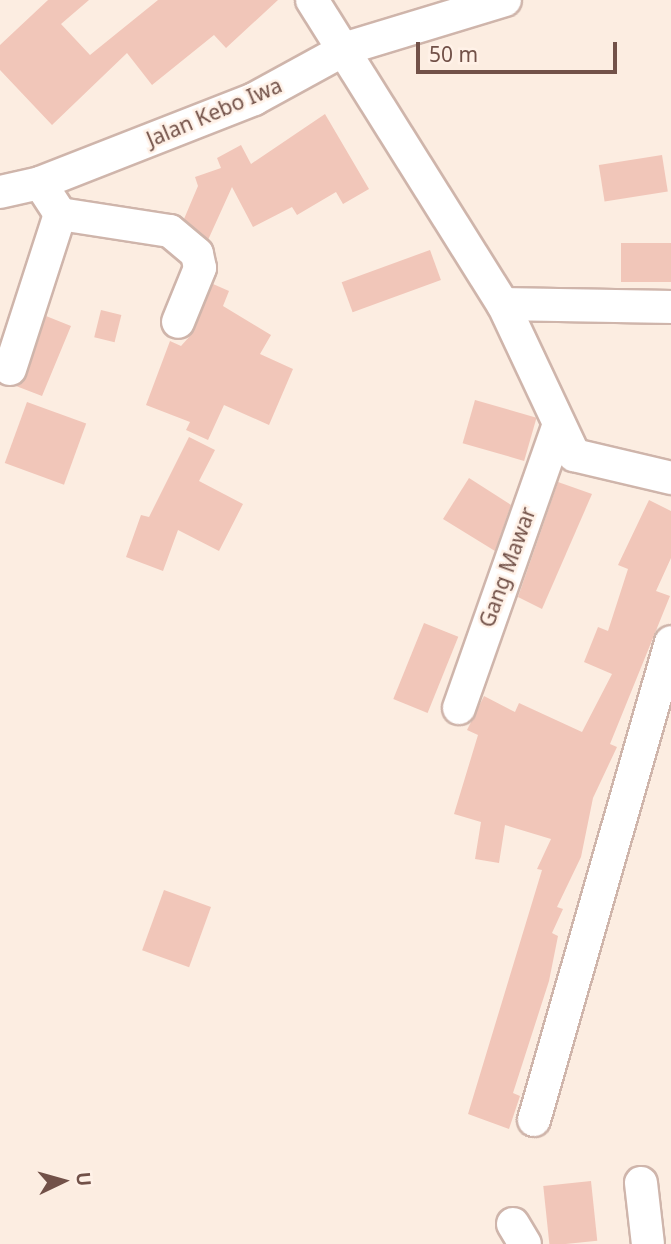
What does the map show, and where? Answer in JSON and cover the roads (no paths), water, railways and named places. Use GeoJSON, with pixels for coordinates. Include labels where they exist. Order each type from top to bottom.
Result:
{"type":"FeatureCollection","features":[{"type":"Feature","properties":{"kind":"street"},"geometry":{"type":"LineString","coordinates":[[312,0],[347,48],[503,304],[558,426],[574,455],[586,463],[671,478]]}},
{"type":"Feature","properties":{"kind":"street","name":"Jalan Kebo Iwa"},"geometry":{"type":"LineString","coordinates":[[0,192],[40,183],[254,99],[347,48],[505,0]]}},
{"type":"Feature","properties":{"kind":"street"},"geometry":{"type":"LineString","coordinates":[[40,183],[60,214],[181,238],[197,254],[200,268],[178,322]]}},
{"type":"Feature","properties":{"kind":"street"},"geometry":{"type":"LineString","coordinates":[[10,369],[60,214]]}},
{"type":"Feature","properties":{"kind":"street"},"geometry":{"type":"LineString","coordinates":[[503,304],[671,307]]}},
{"type":"Feature","properties":{"kind":"street","name":"Gang Mawar"},"geometry":{"type":"LineString","coordinates":[[459,708],[558,426]]}},
{"type":"Feature","properties":{"kind":"street"},"geometry":{"type":"LineString","coordinates":[[534,1120],[671,642]]}},
{"type":"Feature","properties":{"kind":"street"},"geometry":{"type":"LineString","coordinates":[[641,1183],[648,1244]]}}]}
